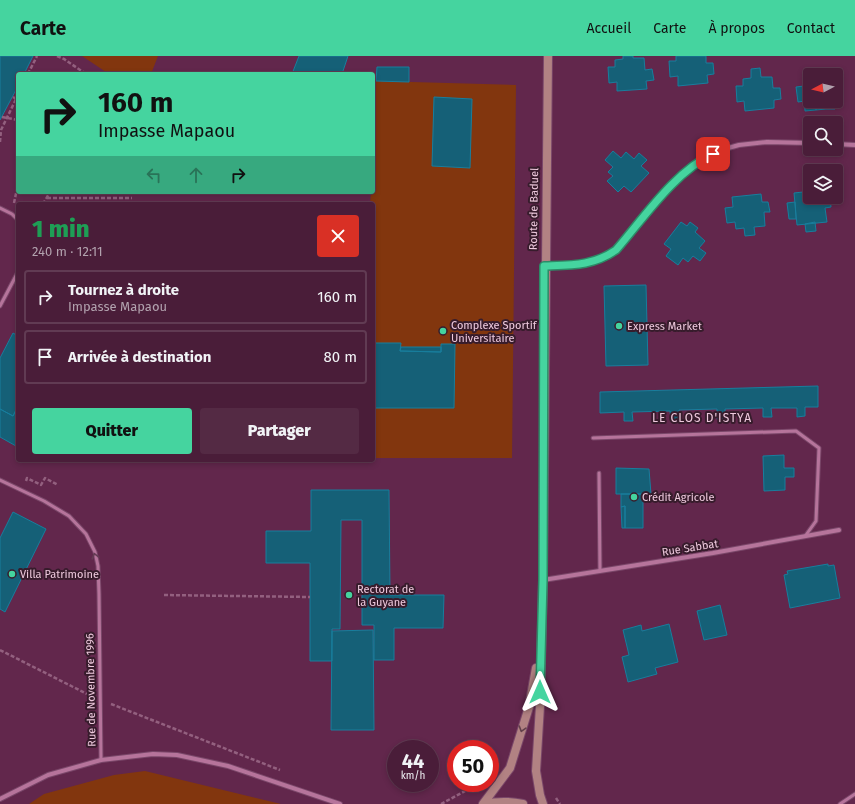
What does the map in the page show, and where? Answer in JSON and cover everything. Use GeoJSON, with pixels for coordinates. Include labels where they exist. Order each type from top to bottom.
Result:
{"type":"FeatureCollection","features":[{"type":"Feature","properties":{"kind":"main road","name":"Route de Baduel"},"geometry":{"type":"LineString","coordinates":[[543,804],[536,771],[540,706],[540,650],[543,580],[544,266],[548,56]]}},
{"type":"Feature","properties":{"kind":"main road","name":"Route de Baduel"},"geometry":{"type":"LineString","coordinates":[[484,804],[510,768],[529,707],[540,650]]}},
{"type":"Feature","properties":{"kind":"main road"},"geometry":{"type":"LineString","coordinates":[[484,804],[497,801],[511,801],[523,804]]}},
{"type":"Feature","properties":{"kind":"street"},"geometry":{"type":"LineString","coordinates":[[544,266],[587,264],[607,256],[616,250],[676,179],[691,166],[704,158],[721,150],[746,144],[767,142],[803,143]]}},
{"type":"Feature","properties":{"kind":"street"},"geometry":{"type":"LineString","coordinates":[[843,144],[855,145]]}},
{"type":"Feature","properties":{"kind":"street","name":"Rue Sabbat"},"geometry":{"type":"LineString","coordinates":[[543,580],[713,553],[839,530]]}},
{"type":"Feature","properties":{"kind":"street","name":"Rue de Novembre 1996"},"geometry":{"type":"LineString","coordinates":[[101,760],[153,754],[177,755],[228,766],[340,804]]}},
{"type":"Feature","properties":{"kind":"street"},"geometry":{"type":"LineString","coordinates":[[0,798],[48,776],[101,760]]}},
{"type":"Feature","properties":{"kind":"lane"},"geometry":{"type":"LineString","coordinates":[[0,208],[12,214],[16,218]]}},
{"type":"Feature","properties":{"kind":"lane"},"geometry":{"type":"LineString","coordinates":[[0,306],[16,276]]}},
{"type":"Feature","properties":{"kind":"lane"},"geometry":{"type":"LineString","coordinates":[[593,438],[796,431],[819,448],[816,521],[806,535]]}},
{"type":"Feature","properties":{"kind":"lane"},"geometry":{"type":"LineString","coordinates":[[599,473],[600,572]]}},
{"type":"Feature","properties":{"kind":"lane","name":"Rue de Novembre 1996"},"geometry":{"type":"LineString","coordinates":[[0,480],[44,501],[69,516],[86,534],[96,559],[99,594],[101,760]]}},
{"type":"Feature","properties":{"kind":"lane"},"geometry":{"type":"LineString","coordinates":[[840,804],[855,794]]}},
{"type":"Feature","properties":{"kind":"path"},"geometry":{"type":"LineString","coordinates":[[29,72],[37,56]]}},
{"type":"Feature","properties":{"kind":"path"},"geometry":{"type":"LineString","coordinates":[[57,56],[83,72]]}},
{"type":"Feature","properties":{"kind":"path"},"geometry":{"type":"LineString","coordinates":[[12,97],[16,99]]}},
{"type":"Feature","properties":{"kind":"path"},"geometry":{"type":"LineString","coordinates":[[0,142],[1,130],[16,99]]}},
{"type":"Feature","properties":{"kind":"path"},"geometry":{"type":"LineString","coordinates":[[2,117],[16,120]]}},
{"type":"Feature","properties":{"kind":"path"},"geometry":{"type":"LineString","coordinates":[[12,214],[16,194]]}},
{"type":"Feature","properties":{"kind":"path"},"geometry":{"type":"LineString","coordinates":[[44,202],[49,194]]}},
{"type":"Feature","properties":{"kind":"path"},"geometry":{"type":"LineString","coordinates":[[47,198],[132,198]]}},
{"type":"Feature","properties":{"kind":"path"},"geometry":{"type":"LineString","coordinates":[[21,491],[27,478],[41,485],[45,478],[58,485]]}},
{"type":"Feature","properties":{"kind":"path"},"geometry":{"type":"LineString","coordinates":[[164,595],[310,597]]}},
{"type":"Feature","properties":{"kind":"path"},"geometry":{"type":"LineString","coordinates":[[0,650],[87,694]]}},
{"type":"Feature","properties":{"kind":"path"},"geometry":{"type":"LineString","coordinates":[[111,704],[282,771]]}},
{"type":"Feature","properties":{"kind":"path"},"geometry":{"type":"LineString","coordinates":[[441,804],[463,792]]}},
{"type":"Feature","properties":{"kind":"shaded area"},"geometry":{"type":"Polygon","coordinates":[[[82,56],[158,56],[152,72],[106,72],[82,56]]]}},
{"type":"Feature","properties":{"kind":"shaded area","name":"Complexe Sportif Universitaire"},"geometry":{"type":"Polygon","coordinates":[[[376,81],[516,85],[512,458],[375,458],[375,202],[370,202],[371,194],[375,194],[376,81]]]}},
{"type":"Feature","properties":{"kind":"shaded area"},"geometry":{"type":"Polygon","coordinates":[[[145,771],[281,804],[29,804],[44,794],[114,775],[145,771]]]}},
{"type":"Feature","properties":{"kind":"building"},"geometry":{"type":"Polygon","coordinates":[[[0,56],[33,56],[25,72],[16,72],[16,90],[0,120],[0,56]]]}},
{"type":"Feature","properties":{"kind":"building"},"geometry":{"type":"Polygon","coordinates":[[[299,56],[348,56],[343,72],[293,72],[299,56]]]}},
{"type":"Feature","properties":{"kind":"building"},"geometry":{"type":"Polygon","coordinates":[[[623,56],[644,58],[645,70],[652,69],[654,80],[646,81],[647,89],[617,91],[617,82],[609,83],[608,67],[615,67],[615,60],[623,59],[623,56]]]}},
{"type":"Feature","properties":{"kind":"building"},"geometry":{"type":"Polygon","coordinates":[[[676,56],[706,56],[706,63],[713,63],[714,74],[707,75],[708,83],[678,86],[678,76],[670,77],[669,61],[676,61],[676,56]]]}},
{"type":"Feature","properties":{"kind":"building"},"geometry":{"type":"Polygon","coordinates":[[[377,67],[409,67],[409,82],[376,81],[377,67]]]}},
{"type":"Feature","properties":{"kind":"building"},"geometry":{"type":"Polygon","coordinates":[[[760,68],[761,77],[772,77],[773,88],[780,88],[781,99],[774,100],[774,108],[745,111],[744,101],[737,102],[736,86],[743,86],[743,79],[751,78],[751,69],[760,68]]]}},
{"type":"Feature","properties":{"kind":"building"},"geometry":{"type":"Polygon","coordinates":[[[803,86],[803,101],[798,102],[796,87],[803,86]]]}},
{"type":"Feature","properties":{"kind":"building"},"geometry":{"type":"Polygon","coordinates":[[[434,97],[472,99],[470,168],[432,166],[434,97]]]}},
{"type":"Feature","properties":{"kind":"building"},"geometry":{"type":"Polygon","coordinates":[[[805,108],[816,108],[816,110],[805,111],[805,108]]]}},
{"type":"Feature","properties":{"kind":"building"},"geometry":{"type":"Polygon","coordinates":[[[816,108],[826,108],[826,109],[816,110],[816,108]]]}},
{"type":"Feature","properties":{"kind":"building"},"geometry":{"type":"Polygon","coordinates":[[[613,151],[621,158],[626,152],[634,159],[639,153],[647,160],[641,166],[649,173],[631,192],[624,186],[618,192],[607,181],[613,176],[608,172],[613,167],[605,160],[613,151]]]}},
{"type":"Feature","properties":{"kind":"building"},"geometry":{"type":"Polygon","coordinates":[[[803,192],[803,204],[831,204],[831,207],[825,208],[827,222],[797,225],[794,193],[803,192]]]}},
{"type":"Feature","properties":{"kind":"building"},"geometry":{"type":"Polygon","coordinates":[[[761,194],[762,202],[768,202],[770,212],[764,212],[765,226],[754,227],[755,235],[745,236],[744,228],[736,229],[735,222],[727,223],[725,208],[733,207],[732,197],[761,194]]]}},
{"type":"Feature","properties":{"kind":"building"},"geometry":{"type":"Polygon","coordinates":[[[795,202],[796,219],[789,219],[787,203],[795,202]]]}},
{"type":"Feature","properties":{"kind":"building"},"geometry":{"type":"Polygon","coordinates":[[[681,222],[687,226],[690,222],[698,228],[695,232],[705,241],[699,248],[706,253],[700,261],[693,256],[688,262],[683,258],[678,265],[666,256],[671,249],[664,244],[681,222]]]}},
{"type":"Feature","properties":{"kind":"building"},"geometry":{"type":"Polygon","coordinates":[[[815,222],[816,231],[806,232],[805,224],[815,222]]]}},
{"type":"Feature","properties":{"kind":"building"},"geometry":{"type":"Polygon","coordinates":[[[646,285],[648,365],[606,366],[604,286],[646,285]]]}},
{"type":"Feature","properties":{"kind":"building"},"geometry":{"type":"Polygon","coordinates":[[[13,333],[16,335],[16,410],[13,416],[0,409],[0,358],[13,333]]]}},
{"type":"Feature","properties":{"kind":"building"},"geometry":{"type":"Polygon","coordinates":[[[375,343],[401,343],[400,351],[441,352],[441,344],[455,344],[454,408],[375,408],[375,343]]]}},
{"type":"Feature","properties":{"kind":"building"},"geometry":{"type":"Polygon","coordinates":[[[401,347],[441,347],[441,352],[400,351],[401,347]]]}},
{"type":"Feature","properties":{"kind":"building"},"geometry":{"type":"Polygon","coordinates":[[[818,386],[818,407],[805,407],[805,416],[797,417],[797,408],[771,408],[772,417],[763,417],[763,408],[725,409],[725,418],[717,419],[717,409],[679,410],[679,420],[671,420],[670,411],[632,412],[633,421],[624,421],[624,412],[600,413],[600,392],[818,386]]]}},
{"type":"Feature","properties":{"kind":"building"},"geometry":{"type":"Polygon","coordinates":[[[0,409],[13,416],[16,410],[16,446],[0,437],[0,409]]]}},
{"type":"Feature","properties":{"kind":"building"},"geometry":{"type":"Polygon","coordinates":[[[784,455],[784,468],[794,468],[794,477],[785,477],[785,490],[764,491],[763,456],[784,455]]]}},
{"type":"Feature","properties":{"kind":"building"},"geometry":{"type":"Polygon","coordinates":[[[616,468],[649,469],[651,494],[616,494],[616,468]]]}},
{"type":"Feature","properties":{"kind":"building"},"geometry":{"type":"Polygon","coordinates":[[[311,490],[389,490],[390,595],[444,595],[443,628],[394,628],[394,660],[374,660],[374,625],[362,625],[362,520],[341,520],[340,629],[332,629],[332,661],[310,661],[310,563],[266,563],[266,531],[311,531],[311,490]]]}},
{"type":"Feature","properties":{"kind":"building"},"geometry":{"type":"Polygon","coordinates":[[[621,494],[643,494],[643,528],[625,528],[625,506],[621,507],[621,494]]]}},
{"type":"Feature","properties":{"kind":"building"},"geometry":{"type":"Polygon","coordinates":[[[625,506],[625,528],[622,528],[621,507],[625,506]]]}},
{"type":"Feature","properties":{"kind":"building","name":"Villa Patrimoine"},"geometry":{"type":"Polygon","coordinates":[[[13,512],[46,529],[5,612],[0,609],[0,538],[13,512]]]}},
{"type":"Feature","properties":{"kind":"building"},"geometry":{"type":"Polygon","coordinates":[[[828,564],[828,566],[834,565],[840,598],[790,608],[784,575],[788,574],[787,571],[828,564]]]}},
{"type":"Feature","properties":{"kind":"building"},"geometry":{"type":"Polygon","coordinates":[[[720,605],[727,635],[704,640],[697,611],[720,605]]]}},
{"type":"Feature","properties":{"kind":"building"},"geometry":{"type":"Polygon","coordinates":[[[669,624],[678,662],[655,668],[657,674],[628,682],[622,657],[629,655],[623,630],[641,625],[642,631],[669,624]]]}},
{"type":"Feature","properties":{"kind":"building"},"geometry":{"type":"Polygon","coordinates":[[[373,630],[374,730],[331,730],[332,631],[373,630]]]}},
{"type":"Feature","properties":{"kind":"place","name":"Express Market"},"geometry":{"type":"Point","coordinates":[619,326]}},
{"type":"Feature","properties":{"kind":"place","name":"Complexe Sportif Universitaire"},"geometry":{"type":"Point","coordinates":[443,331]}},
{"type":"Feature","properties":{"kind":"place","name":"Crédit Agricole"},"geometry":{"type":"Point","coordinates":[634,497]}},
{"type":"Feature","properties":{"kind":"place","name":"Villa Patrimoine"},"geometry":{"type":"Point","coordinates":[12,574]}},
{"type":"Feature","properties":{"kind":"place","name":"Rectorat de la Guyane"},"geometry":{"type":"Point","coordinates":[349,595]}},
{"type":"Feature","properties":{"kind":"district","name":"LE CLOS D'ISTYA"},"geometry":{"type":"Point","coordinates":[702,418]}},
{"type":"Feature","properties":{"kind":"route"},"geometry":{"type":"LineString","coordinates":[[540,692],[543,580],[544,266],[587,264],[607,256],[616,250],[676,179],[691,166],[713,154]]}}]}
